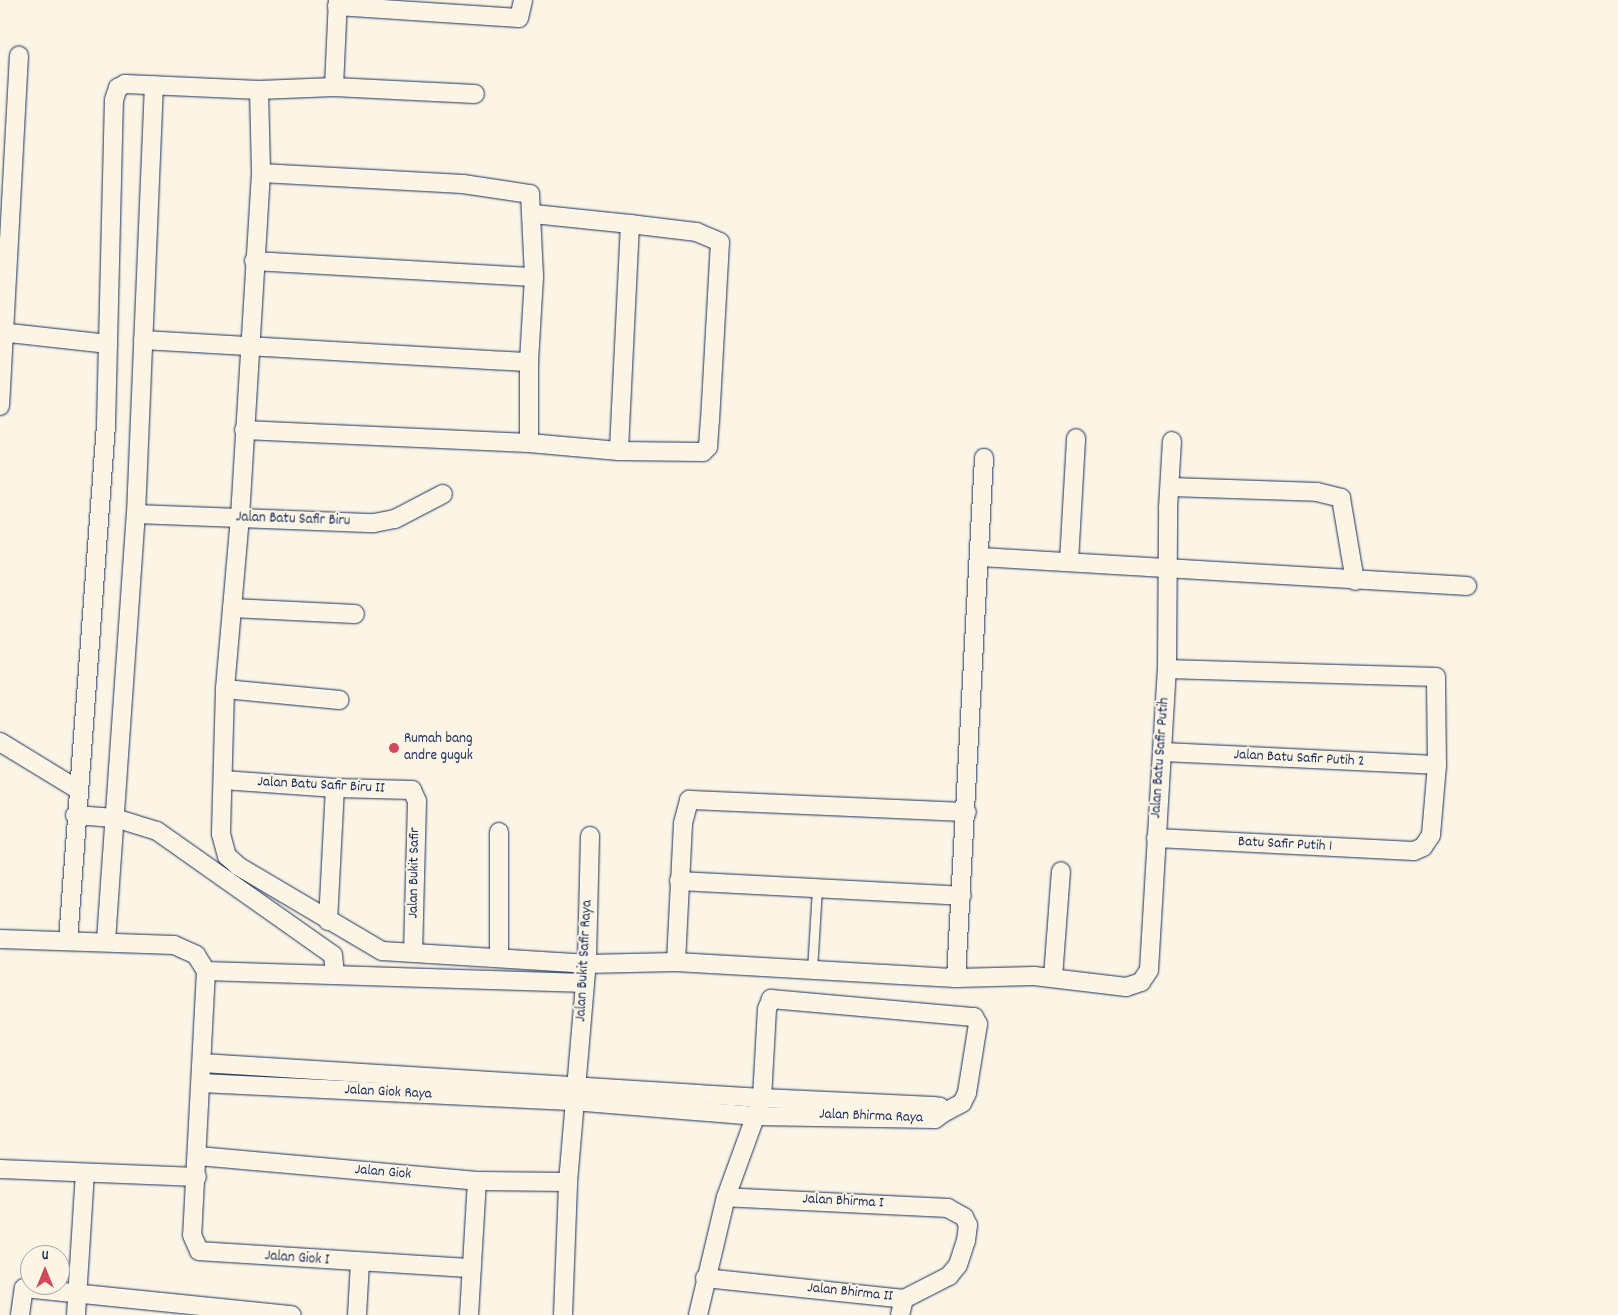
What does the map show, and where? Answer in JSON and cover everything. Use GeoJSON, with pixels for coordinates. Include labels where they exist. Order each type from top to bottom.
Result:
{"type":"FeatureCollection","features":[{"type":"Feature","properties":{"kind":"street"},"geometry":{"type":"LineString","coordinates":[[334,87],[338,3],[519,18],[523,0]]}},
{"type":"Feature","properties":{"kind":"street"},"geometry":{"type":"LineString","coordinates":[[0,406],[2,332],[19,56]]}},
{"type":"Feature","properties":{"kind":"street"},"geometry":{"type":"LineString","coordinates":[[68,941],[106,425],[114,100],[118,88],[125,84],[259,90],[334,87],[475,94]]}},
{"type":"Feature","properties":{"kind":"street"},"geometry":{"type":"LineString","coordinates":[[106,941],[111,817],[136,514],[154,85]]}},
{"type":"Feature","properties":{"kind":"street"},"geometry":{"type":"LineString","coordinates":[[259,90],[261,173],[254,261],[251,345],[244,430],[240,517],[225,689],[221,834],[227,856],[328,932]]}},
{"type":"Feature","properties":{"kind":"street"},"geometry":{"type":"LineString","coordinates":[[261,173],[463,184],[521,192],[532,196],[534,277],[528,362],[529,443]]}},
{"type":"Feature","properties":{"kind":"street"},"geometry":{"type":"LineString","coordinates":[[244,430],[529,443],[619,451],[696,454],[708,447],[715,283],[720,245],[716,238],[697,232],[533,214]]}},
{"type":"Feature","properties":{"kind":"street"},"geometry":{"type":"LineString","coordinates":[[619,451],[630,224]]}},
{"type":"Feature","properties":{"kind":"street"},"geometry":{"type":"LineString","coordinates":[[254,261],[534,277]]}},
{"type":"Feature","properties":{"kind":"street"},"geometry":{"type":"LineString","coordinates":[[2,332],[108,344]]}},
{"type":"Feature","properties":{"kind":"street"},"geometry":{"type":"LineString","coordinates":[[143,340],[528,362]]}},
{"type":"Feature","properties":{"kind":"street"},"geometry":{"type":"LineString","coordinates":[[1069,561],[1076,438]]}},
{"type":"Feature","properties":{"kind":"street","name":"Jalan Batu Safir Putih"},"geometry":{"type":"LineString","coordinates":[[1053,977],[1126,987],[1146,977],[1167,669],[1172,441]]}},
{"type":"Feature","properties":{"kind":"street"},"geometry":{"type":"LineString","coordinates":[[956,978],[981,557],[984,458]]}},
{"type":"Feature","properties":{"kind":"street"},"geometry":{"type":"LineString","coordinates":[[1170,487],[1317,492],[1340,498],[1355,581]]}},
{"type":"Feature","properties":{"kind":"street","name":"Jalan Batu Safir Biru"},"geometry":{"type":"LineString","coordinates":[[136,514],[383,522],[395,519],[443,494]]}},
{"type":"Feature","properties":{"kind":"street"},"geometry":{"type":"LineString","coordinates":[[981,557],[1069,561],[1355,581],[1467,586]]}},
{"type":"Feature","properties":{"kind":"street"},"geometry":{"type":"LineString","coordinates":[[232,608],[355,614]]}},
{"type":"Feature","properties":{"kind":"street"},"geometry":{"type":"LineString","coordinates":[[1167,669],[1436,677],[1438,765]]}},
{"type":"Feature","properties":{"kind":"street"},"geometry":{"type":"LineString","coordinates":[[225,689],[339,700]]}},
{"type":"Feature","properties":{"kind":"street"},"geometry":{"type":"LineString","coordinates":[[0,742],[78,804],[111,817],[157,831],[328,932],[382,951],[499,958],[586,974]]}},
{"type":"Feature","properties":{"kind":"street","name":"Jalan Batu Safir Putih 2"},"geometry":{"type":"LineString","coordinates":[[1162,752],[1438,765]]}},
{"type":"Feature","properties":{"kind":"street","name":"Batu Safir Putih 1"},"geometry":{"type":"LineString","coordinates":[[1156,838],[1414,851],[1423,848],[1431,835],[1438,765]]}},
{"type":"Feature","properties":{"kind":"street","name":"Jalan Batu Safir Biru II"},"geometry":{"type":"LineString","coordinates":[[223,780],[334,788],[412,790],[416,795]]}},
{"type":"Feature","properties":{"kind":"street"},"geometry":{"type":"LineString","coordinates":[[334,788],[328,932],[335,975]]}},
{"type":"Feature","properties":{"kind":"street","name":"Jalan Bukit Safir"},"geometry":{"type":"LineString","coordinates":[[413,952],[416,795]]}},
{"type":"Feature","properties":{"kind":"street"},"geometry":{"type":"LineString","coordinates":[[676,962],[683,823],[689,800],[967,812]]}},
{"type":"Feature","properties":{"kind":"street"},"geometry":{"type":"LineString","coordinates":[[499,832],[499,958]]}},
{"type":"Feature","properties":{"kind":"street","name":"Jalan Bukit Safir Raya"},"geometry":{"type":"LineString","coordinates":[[563,1315],[568,1182],[586,974],[590,836]]}},
{"type":"Feature","properties":{"kind":"street"},"geometry":{"type":"LineString","coordinates":[[206,971],[335,975],[586,974],[676,962],[956,978],[1053,977],[1061,872]]}},
{"type":"Feature","properties":{"kind":"street"},"geometry":{"type":"LineString","coordinates":[[680,881],[962,896]]}},
{"type":"Feature","properties":{"kind":"street"},"geometry":{"type":"LineString","coordinates":[[0,939],[106,941],[174,945],[196,956],[206,971],[197,1177],[0,1169]]}},
{"type":"Feature","properties":{"kind":"street"},"geometry":{"type":"LineString","coordinates":[[698,1315],[705,1278],[726,1196],[762,1098],[767,1009],[771,999],[974,1016],[978,1024],[967,1093],[962,1103],[943,1113]]}},
{"type":"Feature","properties":{"kind":"street","name":"Jalan Giok Raya"},"geometry":{"type":"LineString","coordinates":[[202,1063],[274,1067],[575,1094]]}},
{"type":"Feature","properties":{"kind":"street"},"geometry":{"type":"LineString","coordinates":[[273,1087],[274,1067]]}},
{"type":"Feature","properties":{"kind":"street","name":"Jalan Giok Raya"},"geometry":{"type":"LineString","coordinates":[[201,1083],[273,1087],[575,1094]]}},
{"type":"Feature","properties":{"kind":"street","name":"Jalan Bhirma Raya"},"geometry":{"type":"LineString","coordinates":[[575,1094],[762,1098],[933,1106],[940,1107],[943,1113],[935,1119],[756,1116],[575,1094]]}},
{"type":"Feature","properties":{"kind":"street","name":"Jalan Giok"},"geometry":{"type":"LineString","coordinates":[[198,1156],[477,1181],[568,1182]]}},
{"type":"Feature","properties":{"kind":"street"},"geometry":{"type":"LineString","coordinates":[[76,1315],[85,1172]]}},
{"type":"Feature","properties":{"kind":"street","name":"Jalan Giok I"},"geometry":{"type":"LineString","coordinates":[[197,1177],[192,1235],[199,1252],[360,1263],[471,1268]]}},
{"type":"Feature","properties":{"kind":"street"},"geometry":{"type":"LineString","coordinates":[[469,1315],[477,1181]]}},
{"type":"Feature","properties":{"kind":"street","name":"Jalan Bhirma I"},"geometry":{"type":"LineString","coordinates":[[726,1196],[948,1208],[959,1213]]}},
{"type":"Feature","properties":{"kind":"street","name":"Jalan Bhirma II"},"geometry":{"type":"LineString","coordinates":[[705,1278],[902,1307],[940,1283],[958,1265],[968,1225],[959,1213]]}},
{"type":"Feature","properties":{"kind":"street"},"geometry":{"type":"LineString","coordinates":[[357,1315],[360,1263]]}},
{"type":"Feature","properties":{"kind":"street"},"geometry":{"type":"LineString","coordinates":[[20,1315],[24,1288],[142,1308],[292,1315]]}},
{"type":"Feature","properties":{"kind":"lane"},"geometry":{"type":"LineString","coordinates":[[812,970],[817,888]]}},
{"type":"Feature","properties":{"kind":"place","name":"Rumah bang andre guguk"},"geometry":{"type":"Point","coordinates":[394,748]}}]}
